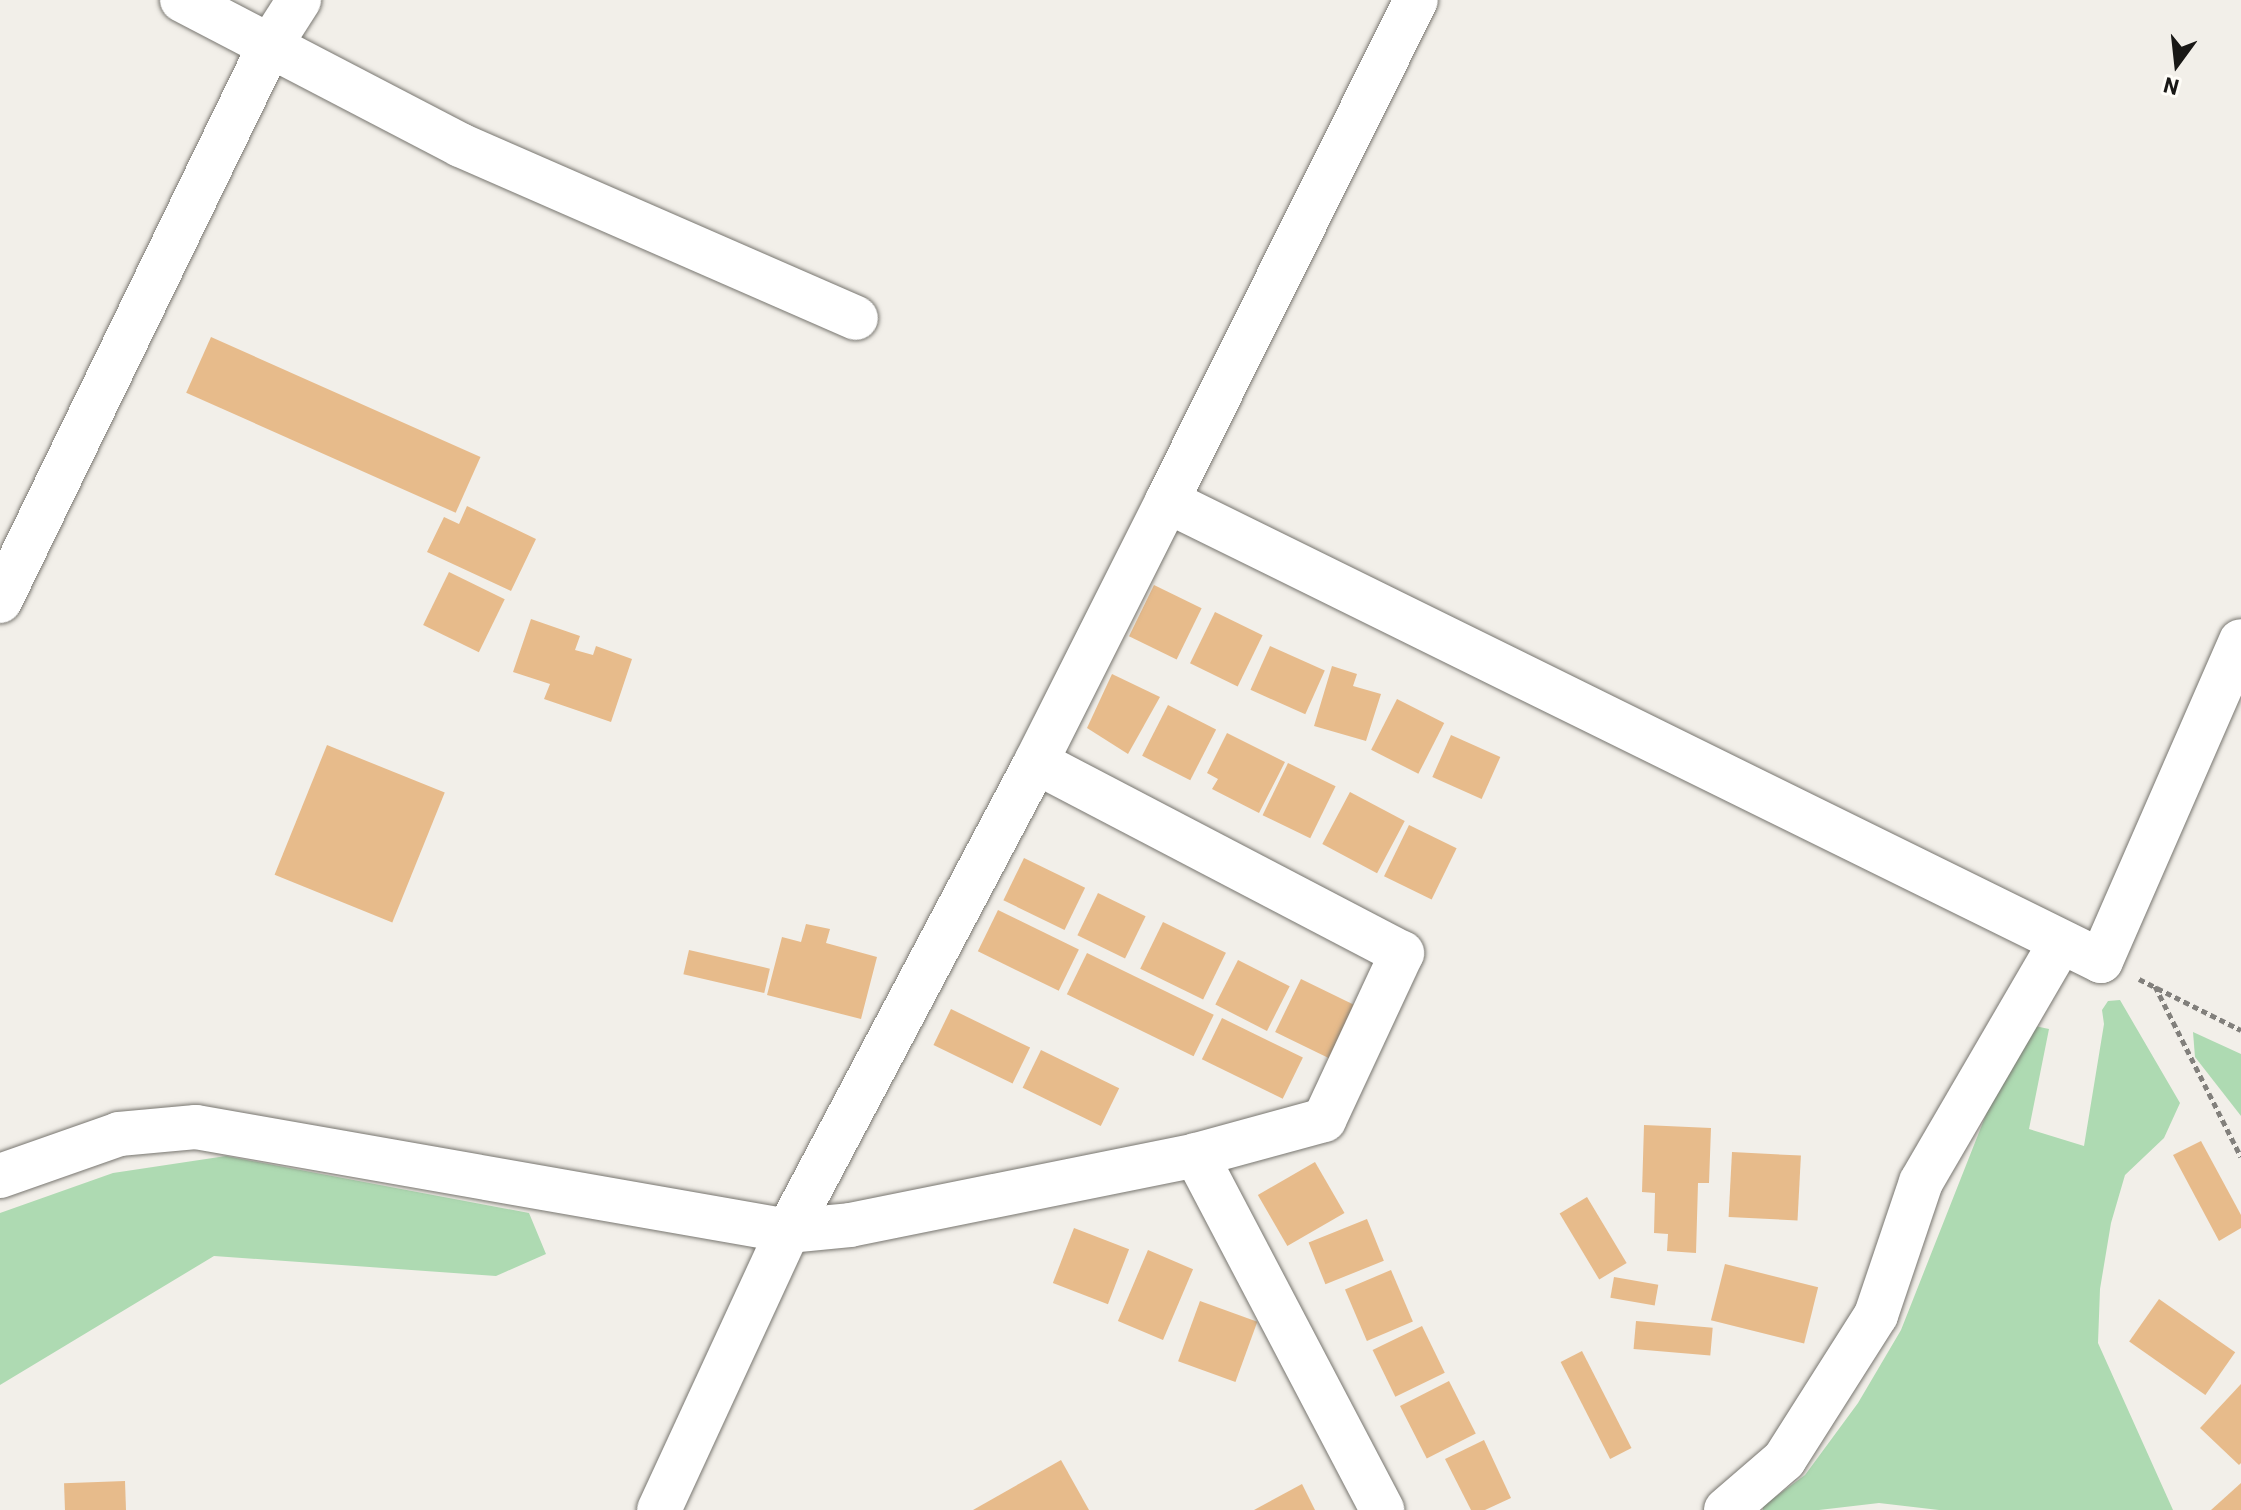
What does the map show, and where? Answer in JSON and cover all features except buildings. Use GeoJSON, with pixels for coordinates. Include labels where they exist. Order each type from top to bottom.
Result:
{"type":"FeatureCollection","features":[{"type":"Feature","properties":{"kind":"street"},"geometry":{"type":"LineString","coordinates":[[182,0],[460,145],[856,318]]}},
{"type":"Feature","properties":{"kind":"street"},"geometry":{"type":"LineString","coordinates":[[0,601],[269,47],[299,0]]}},
{"type":"Feature","properties":{"kind":"street"},"geometry":{"type":"LineString","coordinates":[[659,1510],[788,1231],[1036,762],[1416,0]]}},
{"type":"Feature","properties":{"kind":"street"},"geometry":{"type":"LineString","coordinates":[[1167,501],[2101,961],[2241,641]]}},
{"type":"Feature","properties":{"kind":"street"},"geometry":{"type":"LineString","coordinates":[[0,1176],[119,1134],[196,1127],[788,1231],[850,1225],[1196,1155],[1324,1120],[1402,953],[1036,762]]}},
{"type":"Feature","properties":{"kind":"street"},"geometry":{"type":"LineString","coordinates":[[1726,1510],[1784,1460],[1876,1315],[1921,1182],[2060,943]]}},
{"type":"Feature","properties":{"kind":"street"},"geometry":{"type":"LineString","coordinates":[[1196,1155],[1382,1510]]}},
{"type":"Feature","properties":{"kind":"path"},"geometry":{"type":"LineString","coordinates":[[2101,961],[2241,1030]]}},
{"type":"Feature","properties":{"kind":"path"},"geometry":{"type":"LineString","coordinates":[[2155,986],[2241,1157]]}},
{"type":"Feature","properties":{"kind":"green space"},"geometry":{"type":"Polygon","coordinates":[[[2120,1000],[2180,1103],[2164,1138],[2125,1175],[2111,1223],[2100,1289],[2098,1343],[2173,1510],[1939,1510],[1879,1503],[1819,1510],[1763,1510],[1763,1506],[1805,1475],[1858,1403],[1901,1330],[2019,1031],[2035,1026],[2049,1029],[2029,1129],[2084,1146],[2104,1024],[2102,1010],[2108,1001],[2120,1000]]]}},
{"type":"Feature","properties":{"kind":"green space"},"geometry":{"type":"Polygon","coordinates":[[[2193,1032],[2241,1054],[2241,1116],[2195,1057],[2193,1032]]]}},
{"type":"Feature","properties":{"kind":"green space"},"geometry":{"type":"Polygon","coordinates":[[[226,1156],[529,1213],[546,1254],[496,1276],[214,1256],[0,1385],[0,1213],[113,1173],[226,1156]]]}}]}
